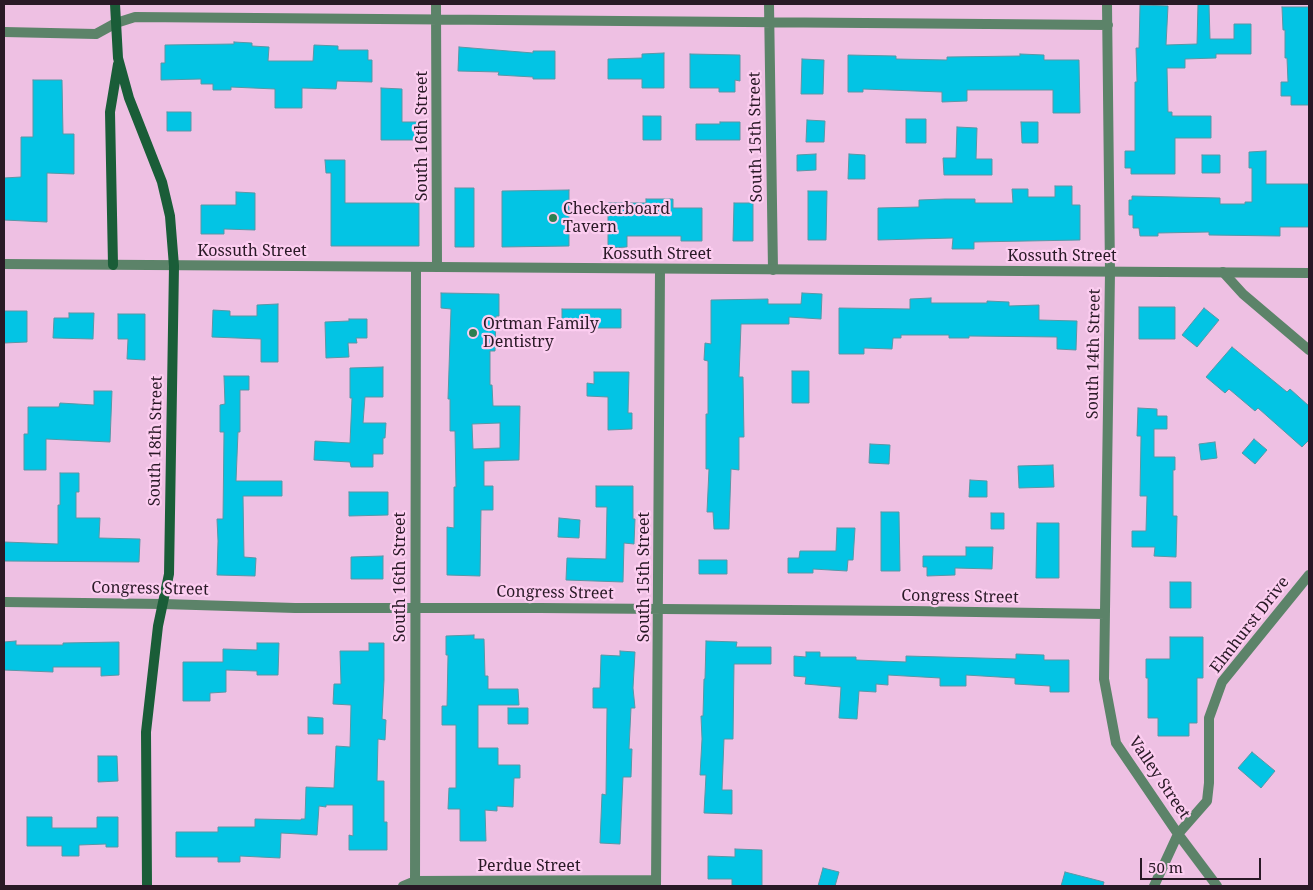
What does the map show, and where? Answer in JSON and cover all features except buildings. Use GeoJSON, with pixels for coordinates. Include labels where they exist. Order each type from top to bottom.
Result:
{"type":"FeatureCollection","features":[{"type":"Feature","properties":{"kind":"main road","name":"South 18th Street"},"geometry":{"type":"LineString","coordinates":[[115,4],[118,58],[129,98],[162,182],[170,216],[174,266],[169,574],[158,626],[146,732],[148,886]]}},
{"type":"Feature","properties":{"kind":"main road"},"geometry":{"type":"LineString","coordinates":[[113,265],[110,112],[118,58]]}},
{"type":"Feature","properties":{"kind":"street","name":"South 16th Street"},"geometry":{"type":"LineString","coordinates":[[436,4],[437,267]]}},
{"type":"Feature","properties":{"kind":"street","name":"South 15th Street"},"geometry":{"type":"LineString","coordinates":[[769,4],[774,270]]}},
{"type":"Feature","properties":{"kind":"street","name":"South 14th Street"},"geometry":{"type":"LineString","coordinates":[[1105,614],[1110,272],[1107,4]]}},
{"type":"Feature","properties":{"kind":"street"},"geometry":{"type":"LineString","coordinates":[[4,32],[96,34],[116,23],[135,17],[1108,25]]}},
{"type":"Feature","properties":{"kind":"street","name":"Kossuth Street"},"geometry":{"type":"LineString","coordinates":[[4,264],[1309,273]]}},
{"type":"Feature","properties":{"kind":"street","name":"South 16th Street"},"geometry":{"type":"LineString","coordinates":[[415,884],[416,267]]}},
{"type":"Feature","properties":{"kind":"street","name":"South 15th Street"},"geometry":{"type":"LineString","coordinates":[[656,883],[660,269]]}},
{"type":"Feature","properties":{"kind":"street"},"geometry":{"type":"LineString","coordinates":[[1223,272],[1243,294],[1309,350]]}},
{"type":"Feature","properties":{"kind":"street","name":"Elmhurst Drive"},"geometry":{"type":"LineString","coordinates":[[1154,886],[1178,834],[1207,801],[1210,783],[1209,718],[1222,682],[1309,575]]}},
{"type":"Feature","properties":{"kind":"street","name":"Congress Street"},"geometry":{"type":"LineString","coordinates":[[4,602],[295,608],[415,607],[1105,614]]}},
{"type":"Feature","properties":{"kind":"street","name":"Valley Street"},"geometry":{"type":"LineString","coordinates":[[1105,614],[1104,678],[1116,743],[1178,834],[1217,886]]}},
{"type":"Feature","properties":{"kind":"street","name":"Perdue Street"},"geometry":{"type":"LineString","coordinates":[[403,886],[415,884],[656,883]]}},
{"type":"Feature","properties":{"kind":"place","name":"Checkerboard Tavern"},"geometry":{"type":"Point","coordinates":[553,218]}},
{"type":"Feature","properties":{"kind":"place","name":"Ortman Family Dentistry"},"geometry":{"type":"Point","coordinates":[473,333]}}]}
